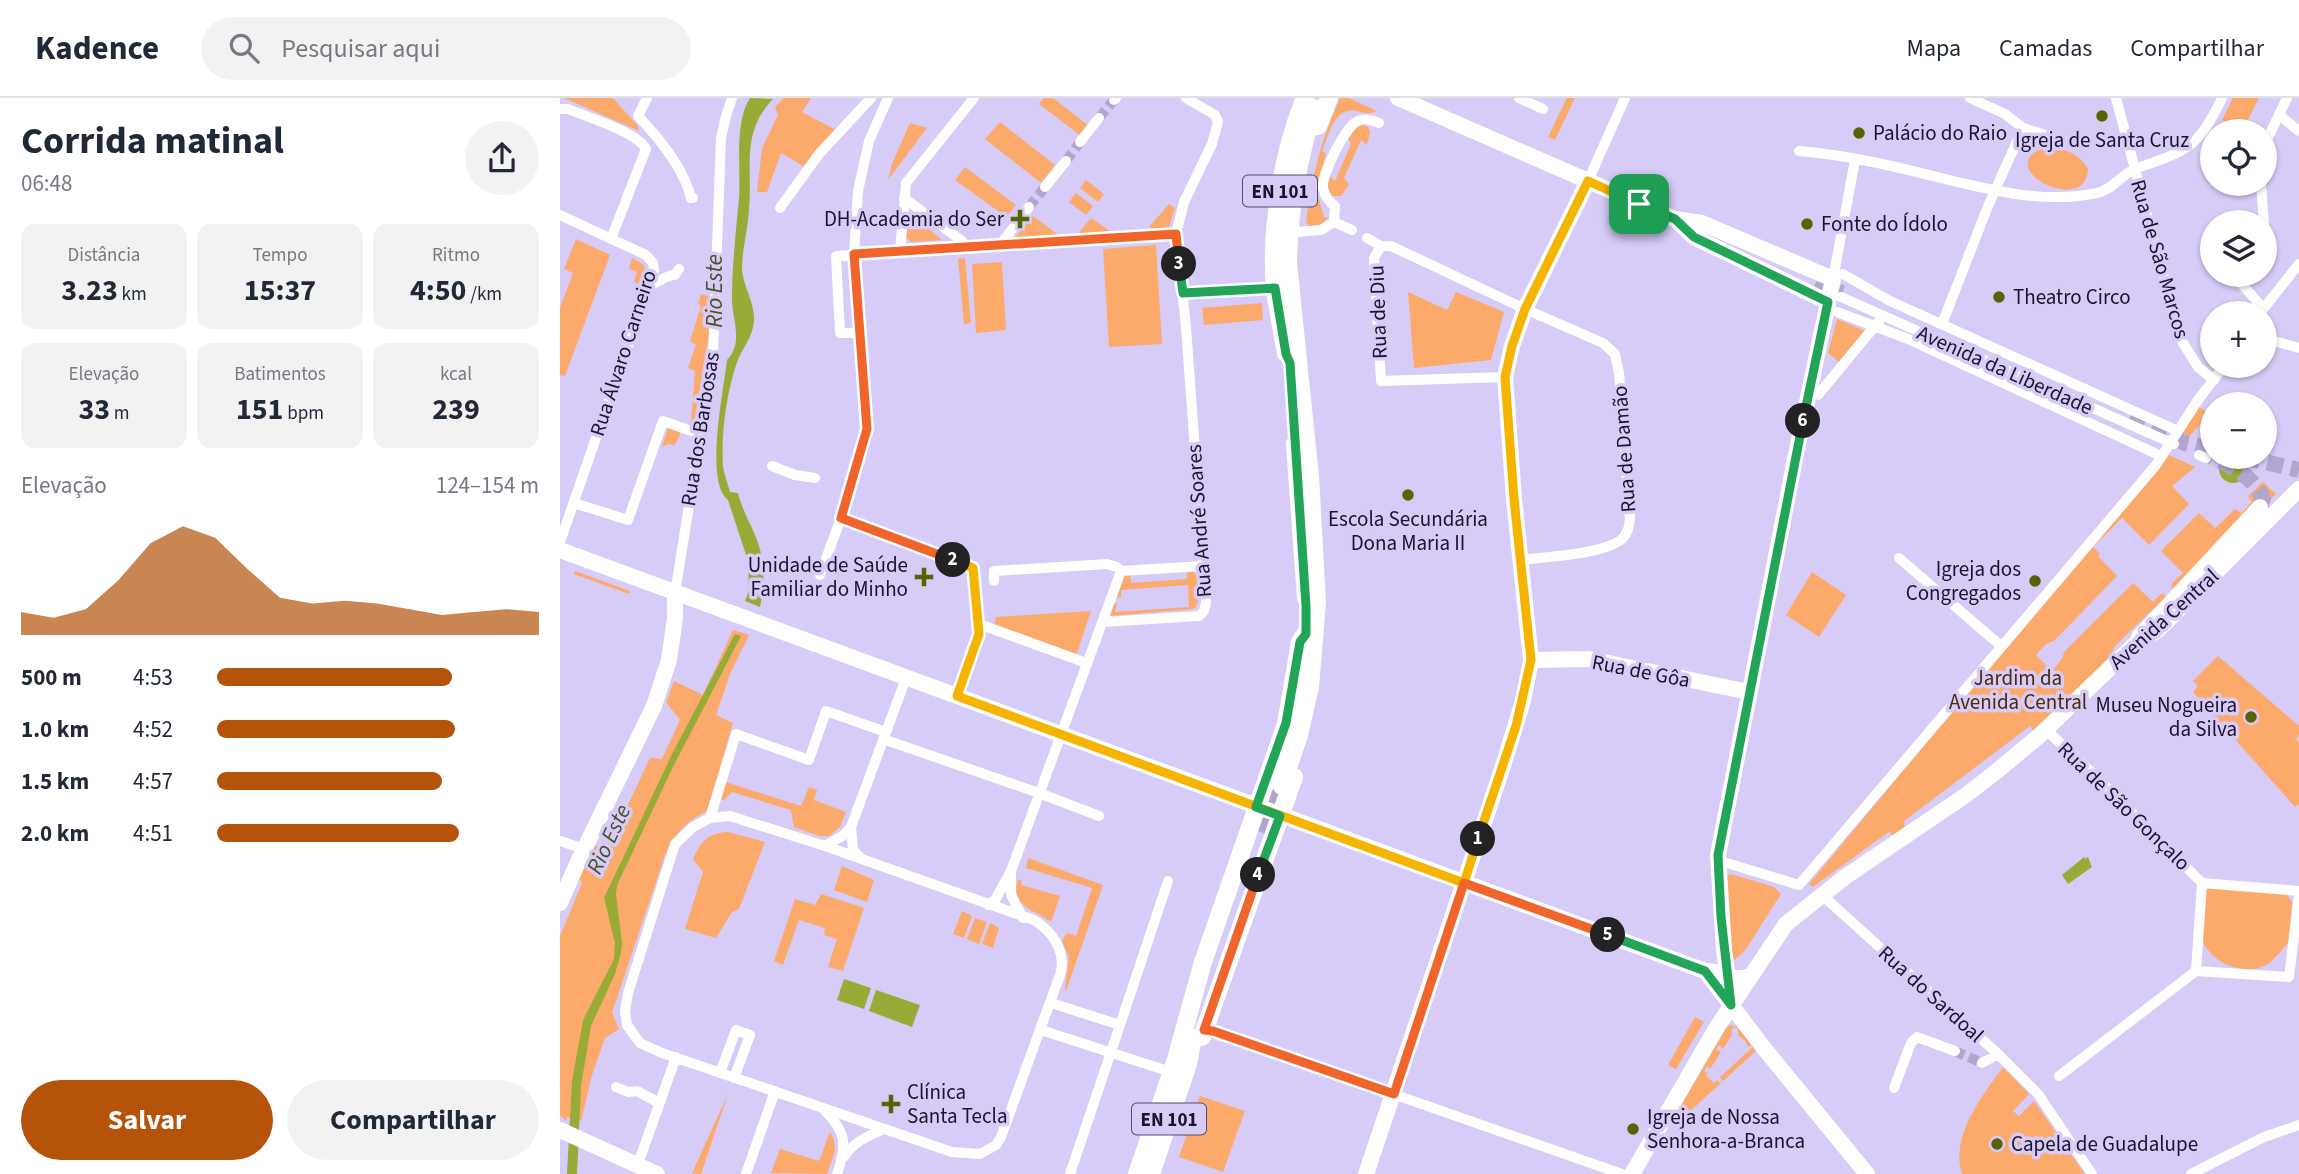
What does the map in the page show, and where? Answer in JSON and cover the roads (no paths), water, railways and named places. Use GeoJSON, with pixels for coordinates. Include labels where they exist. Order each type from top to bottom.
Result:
{"type":"FeatureCollection","features":[{"type":"Feature","properties":{"kind":"main road","name":"EN 101"},"geometry":{"type":"LineString","coordinates":[[1315,102],[1312,141],[1303,181],[1296,262],[1317,602],[1310,687],[1299,736],[1278,785],[1303,686],[1306,606],[1290,363],[1286,354],[1275,288],[1276,229],[1282,176],[1292,135],[1315,102]]}},
{"type":"Feature","properties":{"kind":"main road"},"geometry":{"type":"LineString","coordinates":[[1290,363],[1283,229],[1289,178],[1298,137],[1315,102]]}},
{"type":"Feature","properties":{"kind":"main road"},"geometry":{"type":"LineString","coordinates":[[1303,396],[1299,386],[1288,263],[1289,231],[1295,180],[1315,102]]}},
{"type":"Feature","properties":{"kind":"main road"},"geometry":{"type":"LineString","coordinates":[[1183,1058],[1199,1036],[1307,738],[1318,687],[1323,643],[1317,602]]}},
{"type":"Feature","properties":{"kind":"main road"},"geometry":{"type":"LineString","coordinates":[[1183,1058],[1203,962],[1286,723],[1300,642],[1306,634]]}},
{"type":"Feature","properties":{"kind":"main road","name":"EN 101"},"geometry":{"type":"LineString","coordinates":[[1151,1174],[1183,1058],[1261,832],[1199,1036]]}},
{"type":"Feature","properties":{"kind":"main road","name":"EN 101"},"geometry":{"type":"LineString","coordinates":[[1137,1174],[1171,1072],[1183,1058]]}},
{"type":"Feature","properties":{"kind":"street"},"geometry":{"type":"LineString","coordinates":[[647,98],[638,116],[666,150],[685,179],[693,198]]}},
{"type":"Feature","properties":{"kind":"street","name":"Rua dos Barbosas"},"geometry":{"type":"LineString","coordinates":[[675,593],[713,356],[721,138],[732,98]]}},
{"type":"Feature","properties":{"kind":"street"},"geometry":{"type":"LineString","coordinates":[[780,208],[819,154],[871,98]]}},
{"type":"Feature","properties":{"kind":"street"},"geometry":{"type":"LineString","coordinates":[[820,575],[841,518],[867,429],[854,254],[858,191],[869,141],[888,98]]}},
{"type":"Feature","properties":{"kind":"street"},"geometry":{"type":"LineString","coordinates":[[900,250],[906,183],[974,98]]}},
{"type":"Feature","properties":{"kind":"street"},"geometry":{"type":"LineString","coordinates":[[859,333],[840,333],[836,256],[1176,234],[1187,192],[1212,144],[1218,122],[1215,115],[1186,98]]}},
{"type":"Feature","properties":{"kind":"street","name":"Avenida da Liberdade"},"geometry":{"type":"LineString","coordinates":[[1398,98],[1816,282]]}},
{"type":"Feature","properties":{"kind":"street"},"geometry":{"type":"LineString","coordinates":[[1519,98],[1543,109]]}},
{"type":"Feature","properties":{"kind":"street"},"geometry":{"type":"LineString","coordinates":[[1366,1174],[1516,726],[1531,660],[1505,377],[1512,346],[1525,309],[1588,181],[1625,98]]}},
{"type":"Feature","properties":{"kind":"street"},"geometry":{"type":"LineString","coordinates":[[1970,98],[2005,114],[2023,128],[2064,141]]}},
{"type":"Feature","properties":{"kind":"street","name":"Rua de São Marcos"},"geometry":{"type":"LineString","coordinates":[[2116,98],[2180,338],[2198,367],[2214,380]]}},
{"type":"Feature","properties":{"kind":"street"},"geometry":{"type":"LineString","coordinates":[[1799,151],[1873,162],[2023,196],[2096,193],[2107,190],[2134,169],[2170,157],[2194,143],[2205,131],[2222,98]]}},
{"type":"Feature","properties":{"kind":"street"},"geometry":{"type":"LineString","coordinates":[[2277,119],[2287,98]]}},
{"type":"Feature","properties":{"kind":"street"},"geometry":{"type":"LineString","coordinates":[[560,109],[568,109],[619,131],[642,142],[646,149],[611,239]]}},
{"type":"Feature","properties":{"kind":"street"},"geometry":{"type":"LineString","coordinates":[[2279,115],[2299,131]]}},
{"type":"Feature","properties":{"kind":"street"},"geometry":{"type":"LineString","coordinates":[[1080,142],[1099,118]]}},
{"type":"Feature","properties":{"kind":"street"},"geometry":{"type":"LineString","coordinates":[[1334,222],[1335,206],[1329,202],[1323,187],[1324,178],[1346,129],[1355,121],[1367,119],[1379,123]]}},
{"type":"Feature","properties":{"kind":"street"},"geometry":{"type":"LineString","coordinates":[[2023,128],[1989,206],[1941,347],[1972,368],[2161,456]]}},
{"type":"Feature","properties":{"kind":"street"},"geometry":{"type":"LineString","coordinates":[[1731,1005],[1724,950],[1723,864],[1718,855],[1749,692],[1835,304],[1855,160]]}},
{"type":"Feature","properties":{"kind":"street"},"geometry":{"type":"LineString","coordinates":[[1045,187],[1066,161]]}},
{"type":"Feature","properties":{"kind":"street"},"geometry":{"type":"LineString","coordinates":[[904,198],[966,246]]}},
{"type":"Feature","properties":{"kind":"street"},"geometry":{"type":"LineString","coordinates":[[1001,244],[1029,207]]}},
{"type":"Feature","properties":{"kind":"street","name":"Rua Álvaro Carneiro"},"geometry":{"type":"LineString","coordinates":[[560,215],[646,255],[653,263],[654,270],[560,542]]}},
{"type":"Feature","properties":{"kind":"street","name":"Avenida da Liberdade"},"geometry":{"type":"LineString","coordinates":[[1675,219],[1702,223],[1838,276]]}},
{"type":"Feature","properties":{"kind":"street","name":"Avenida da Liberdade"},"geometry":{"type":"LineString","coordinates":[[1675,219],[1694,237],[1835,304],[1883,315],[1911,334],[1941,347],[1977,357],[2172,443]]}},
{"type":"Feature","properties":{"kind":"street"},"geometry":{"type":"LineString","coordinates":[[1297,232],[1321,230],[1334,222]]}},
{"type":"Feature","properties":{"kind":"street"},"geometry":{"type":"LineString","coordinates":[[1334,222],[1352,230]]}},
{"type":"Feature","properties":{"kind":"street","name":"Rua André Soares"},"geometry":{"type":"LineString","coordinates":[[1103,622],[1199,616],[1206,603],[1183,293],[1176,234]]}},
{"type":"Feature","properties":{"kind":"street","name":"Rua de Diu"},"geometry":{"type":"LineString","coordinates":[[1367,238],[1381,246],[1391,246],[1525,309]]}},
{"type":"Feature","properties":{"kind":"street","name":"Rua de Diu"},"geometry":{"type":"LineString","coordinates":[[1381,246],[1374,258],[1381,381],[1505,377]]}},
{"type":"Feature","properties":{"kind":"street"},"geometry":{"type":"LineString","coordinates":[[648,285],[677,272],[665,264]]}},
{"type":"Feature","properties":{"kind":"street"},"geometry":{"type":"LineString","coordinates":[[2269,301],[2299,264]]}},
{"type":"Feature","properties":{"kind":"street"},"geometry":{"type":"LineString","coordinates":[[1838,276],[2178,431]]}},
{"type":"Feature","properties":{"kind":"street"},"geometry":{"type":"LineString","coordinates":[[1183,293],[1275,288]]}},
{"type":"Feature","properties":{"kind":"street"},"geometry":{"type":"LineString","coordinates":[[1818,395],[1876,326],[1891,301]]}},
{"type":"Feature","properties":{"kind":"street"},"geometry":{"type":"LineString","coordinates":[[1835,304],[1876,326],[1911,334],[1920,315]]}},
{"type":"Feature","properties":{"kind":"street","name":"Rua de Damão"},"geometry":{"type":"LineString","coordinates":[[1521,560],[1600,549],[1623,538],[1629,530],[1630,519],[1619,373],[1615,354],[1603,343],[1525,309]]}},
{"type":"Feature","properties":{"kind":"street"},"geometry":{"type":"LineString","coordinates":[[2277,342],[2299,348]]}},
{"type":"Feature","properties":{"kind":"street"},"geometry":{"type":"LineString","coordinates":[[1972,368],[1984,343]]}},
{"type":"Feature","properties":{"kind":"street"},"geometry":{"type":"LineString","coordinates":[[2003,382],[2015,357]]}},
{"type":"Feature","properties":{"kind":"street"},"geometry":{"type":"LineString","coordinates":[[2034,396],[2045,371]]}},
{"type":"Feature","properties":{"kind":"street"},"geometry":{"type":"LineString","coordinates":[[1723,864],[1799,885],[2172,443],[2214,380]]}},
{"type":"Feature","properties":{"kind":"street"},"geometry":{"type":"LineString","coordinates":[[2065,410],[2076,384]]}},
{"type":"Feature","properties":{"kind":"street"},"geometry":{"type":"LineString","coordinates":[[2094,424],[2107,399]]}},
{"type":"Feature","properties":{"kind":"street"},"geometry":{"type":"LineString","coordinates":[[2124,437],[2137,412]]}},
{"type":"Feature","properties":{"kind":"street"},"geometry":{"type":"LineString","coordinates":[[574,503],[628,520],[663,421],[700,434]]}},
{"type":"Feature","properties":{"kind":"street"},"geometry":{"type":"LineString","coordinates":[[772,466],[795,475],[815,478]]}},
{"type":"Feature","properties":{"kind":"street","name":"Avenida Central"},"geometry":{"type":"LineString","coordinates":[[1632,1174],[1731,1005],[1786,924],[1822,895],[1966,795],[2046,730],[2134,645],[2158,631],[2299,489]]}},
{"type":"Feature","properties":{"kind":"street"},"geometry":{"type":"LineString","coordinates":[[2134,645],[2141,633],[2260,508]]}},
{"type":"Feature","properties":{"kind":"street"},"geometry":{"type":"LineString","coordinates":[[841,518],[973,568],[979,634],[957,696]]}},
{"type":"Feature","properties":{"kind":"street"},"geometry":{"type":"LineString","coordinates":[[560,551],[1705,971],[1740,980],[1751,976]]}},
{"type":"Feature","properties":{"kind":"street"},"geometry":{"type":"LineString","coordinates":[[1899,558],[2001,646]]}},
{"type":"Feature","properties":{"kind":"street"},"geometry":{"type":"LineString","coordinates":[[994,581],[994,570],[1107,564],[1121,571],[1203,566]]}},
{"type":"Feature","properties":{"kind":"street"},"geometry":{"type":"LineString","coordinates":[[988,905],[995,900],[1011,871],[1121,571]]}},
{"type":"Feature","properties":{"kind":"street"},"geometry":{"type":"LineString","coordinates":[[560,904],[654,706],[669,660],[675,618],[675,593]]}},
{"type":"Feature","properties":{"kind":"street"},"geometry":{"type":"LineString","coordinates":[[979,624],[1081,661]]}},
{"type":"Feature","properties":{"kind":"street"},"geometry":{"type":"LineString","coordinates":[[1080,681],[1076,674],[1081,661],[1087,647],[1095,643]]}},
{"type":"Feature","properties":{"kind":"street","name":"Rua de Gôa"},"geometry":{"type":"LineString","coordinates":[[1531,660],[1589,659],[1749,692]]}},
{"type":"Feature","properties":{"kind":"street"},"geometry":{"type":"LineString","coordinates":[[825,846],[844,835],[851,827],[906,678]]}},
{"type":"Feature","properties":{"kind":"street"},"geometry":{"type":"LineString","coordinates":[[710,818],[736,734],[809,760],[827,711],[1099,816]]}},
{"type":"Feature","properties":{"kind":"street","name":"Rua de São Gonçalo"},"geometry":{"type":"LineString","coordinates":[[2046,730],[2202,883]]}},
{"type":"Feature","properties":{"kind":"street"},"geometry":{"type":"LineString","coordinates":[[730,816],[825,846],[1040,924],[1062,953],[1061,972],[1041,1030],[1001,1137],[989,1150],[979,1154],[951,1152],[676,1058],[640,1044],[627,1025],[625,1011],[635,967],[675,844],[693,827],[710,818],[730,816]]}},
{"type":"Feature","properties":{"kind":"street"},"geometry":{"type":"LineString","coordinates":[[851,827],[853,850],[862,859]]}},
{"type":"Feature","properties":{"kind":"street"},"geometry":{"type":"LineString","coordinates":[[560,841],[584,849]]}},
{"type":"Feature","properties":{"kind":"street"},"geometry":{"type":"LineString","coordinates":[[1011,871],[1013,904],[1023,918]]}},
{"type":"Feature","properties":{"kind":"street"},"geometry":{"type":"LineString","coordinates":[[1070,1174],[1168,881]]}},
{"type":"Feature","properties":{"kind":"street"},"geometry":{"type":"LineString","coordinates":[[2196,971],[2202,883],[2299,892],[2289,977]]}},
{"type":"Feature","properties":{"kind":"street","name":"Rua do Sardoal"},"geometry":{"type":"LineString","coordinates":[[1822,895],[1998,1054],[2038,1094],[2092,1174]]}},
{"type":"Feature","properties":{"kind":"street"},"geometry":{"type":"LineString","coordinates":[[1705,971],[1716,962],[1724,950]]}},
{"type":"Feature","properties":{"kind":"street"},"geometry":{"type":"LineString","coordinates":[[1705,971],[1867,1174]]}},
{"type":"Feature","properties":{"kind":"street"},"geometry":{"type":"LineString","coordinates":[[2059,1076],[2196,971],[2289,977],[2299,987]]}},
{"type":"Feature","properties":{"kind":"street"},"geometry":{"type":"LineString","coordinates":[[1051,1003],[1120,1025]]}},
{"type":"Feature","properties":{"kind":"street"},"geometry":{"type":"LineString","coordinates":[[720,1073],[736,1030],[750,1035],[734,1078]]}},
{"type":"Feature","properties":{"kind":"street"},"geometry":{"type":"LineString","coordinates":[[1041,1030],[1171,1072]]}},
{"type":"Feature","properties":{"kind":"street"},"geometry":{"type":"LineString","coordinates":[[1199,1036],[1213,1031],[1622,1174]]}},
{"type":"Feature","properties":{"kind":"street"},"geometry":{"type":"LineString","coordinates":[[1894,1088],[1911,1043],[1917,1037],[1955,1051]]}},
{"type":"Feature","properties":{"kind":"street"},"geometry":{"type":"LineString","coordinates":[[1982,1063],[1998,1054]]}},
{"type":"Feature","properties":{"kind":"street"},"geometry":{"type":"LineString","coordinates":[[638,1164],[676,1058]]}},
{"type":"Feature","properties":{"kind":"street"},"geometry":{"type":"LineString","coordinates":[[616,1087],[628,1092],[637,1091],[659,1102]]}},
{"type":"Feature","properties":{"kind":"street"},"geometry":{"type":"LineString","coordinates":[[746,1174],[775,1091]]}},
{"type":"Feature","properties":{"kind":"street"},"geometry":{"type":"LineString","coordinates":[[819,1106],[833,1119],[842,1133],[842,1160]]}},
{"type":"Feature","properties":{"kind":"street"},"geometry":{"type":"LineString","coordinates":[[2191,1174],[2264,1137],[2299,1125]]}},
{"type":"Feature","properties":{"kind":"street"},"geometry":{"type":"LineString","coordinates":[[837,1174],[849,1148],[884,1129]]}},
{"type":"Feature","properties":{"kind":"street"},"geometry":{"type":"LineString","coordinates":[[561,1130],[657,1174]]}},
{"type":"Feature","properties":{"kind":"tunnel"},"geometry":{"type":"LineString","coordinates":[[1099,118],[1114,100]]}},
{"type":"Feature","properties":{"kind":"tunnel"},"geometry":{"type":"LineString","coordinates":[[1066,161],[1080,142]]}},
{"type":"Feature","properties":{"kind":"tunnel"},"geometry":{"type":"LineString","coordinates":[[1029,207],[1045,187]]}},
{"type":"Feature","properties":{"kind":"tunnel"},"geometry":{"type":"LineString","coordinates":[[1816,282],[1842,293]]}},
{"type":"Feature","properties":{"kind":"tunnel"},"geometry":{"type":"LineString","coordinates":[[2129,419],[2185,443],[2200,446]]}},
{"type":"Feature","properties":{"kind":"tunnel"},"geometry":{"type":"LineString","coordinates":[[2199,450],[2236,469],[2252,482],[2263,499],[2260,507]]}},
{"type":"Feature","properties":{"kind":"tunnel"},"geometry":{"type":"LineString","coordinates":[[2277,465],[2299,470]]}},
{"type":"Feature","properties":{"kind":"tunnel"},"geometry":{"type":"LineString","coordinates":[[1258,831],[1275,784]]}},
{"type":"Feature","properties":{"kind":"tunnel"},"geometry":{"type":"LineString","coordinates":[[1955,1051],[1982,1063]]}},
{"type":"Feature","properties":{"kind":"place","name":"Igreja de Santa Cruz"},"geometry":{"type":"Point","coordinates":[2102,116]}},
{"type":"Feature","properties":{"kind":"place","name":"Palácio do Raio"},"geometry":{"type":"Point","coordinates":[1859,133]}},
{"type":"Feature","properties":{"kind":"place","name":"DH-Academia do Ser"},"geometry":{"type":"Point","coordinates":[1020,219]}},
{"type":"Feature","properties":{"kind":"place","name":"Fonte do Ídolo"},"geometry":{"type":"Point","coordinates":[1807,224]}},
{"type":"Feature","properties":{"kind":"place","name":"Theatro Circo"},"geometry":{"type":"Point","coordinates":[1999,297]}},
{"type":"Feature","properties":{"kind":"place","name":"Escola Secundária Dona Maria II"},"geometry":{"type":"Point","coordinates":[1408,495]}},
{"type":"Feature","properties":{"kind":"place","name":"Unidade de Saúde Familiar do Minho"},"geometry":{"type":"Point","coordinates":[924,577]}},
{"type":"Feature","properties":{"kind":"place","name":"Igreja dos Congregados"},"geometry":{"type":"Point","coordinates":[2035,581]}},
{"type":"Feature","properties":{"kind":"place","name":"Museu Nogueira da Silva"},"geometry":{"type":"Point","coordinates":[2251,717]}},
{"type":"Feature","properties":{"kind":"place","name":"Clínica Santa Tecla"},"geometry":{"type":"Point","coordinates":[891,1104]}},
{"type":"Feature","properties":{"kind":"place","name":"Igreja de Nossa Senhora-a-Branca"},"geometry":{"type":"Point","coordinates":[1633,1129]}},
{"type":"Feature","properties":{"kind":"place","name":"Capela de Guadalupe"},"geometry":{"type":"Point","coordinates":[1997,1144]}},
{"type":"Feature","properties":{"kind":"water label","name":"Rio Este"},"geometry":{"type":"Point","coordinates":[714,291]}},
{"type":"Feature","properties":{"kind":"water label","name":"Rio Este"},"geometry":{"type":"Point","coordinates":[608,839]}},
{"type":"Feature","properties":{"kind":"park label","name":"Jardim da Avenida Central"},"geometry":{"type":"Point","coordinates":[2018,690]}}]}
